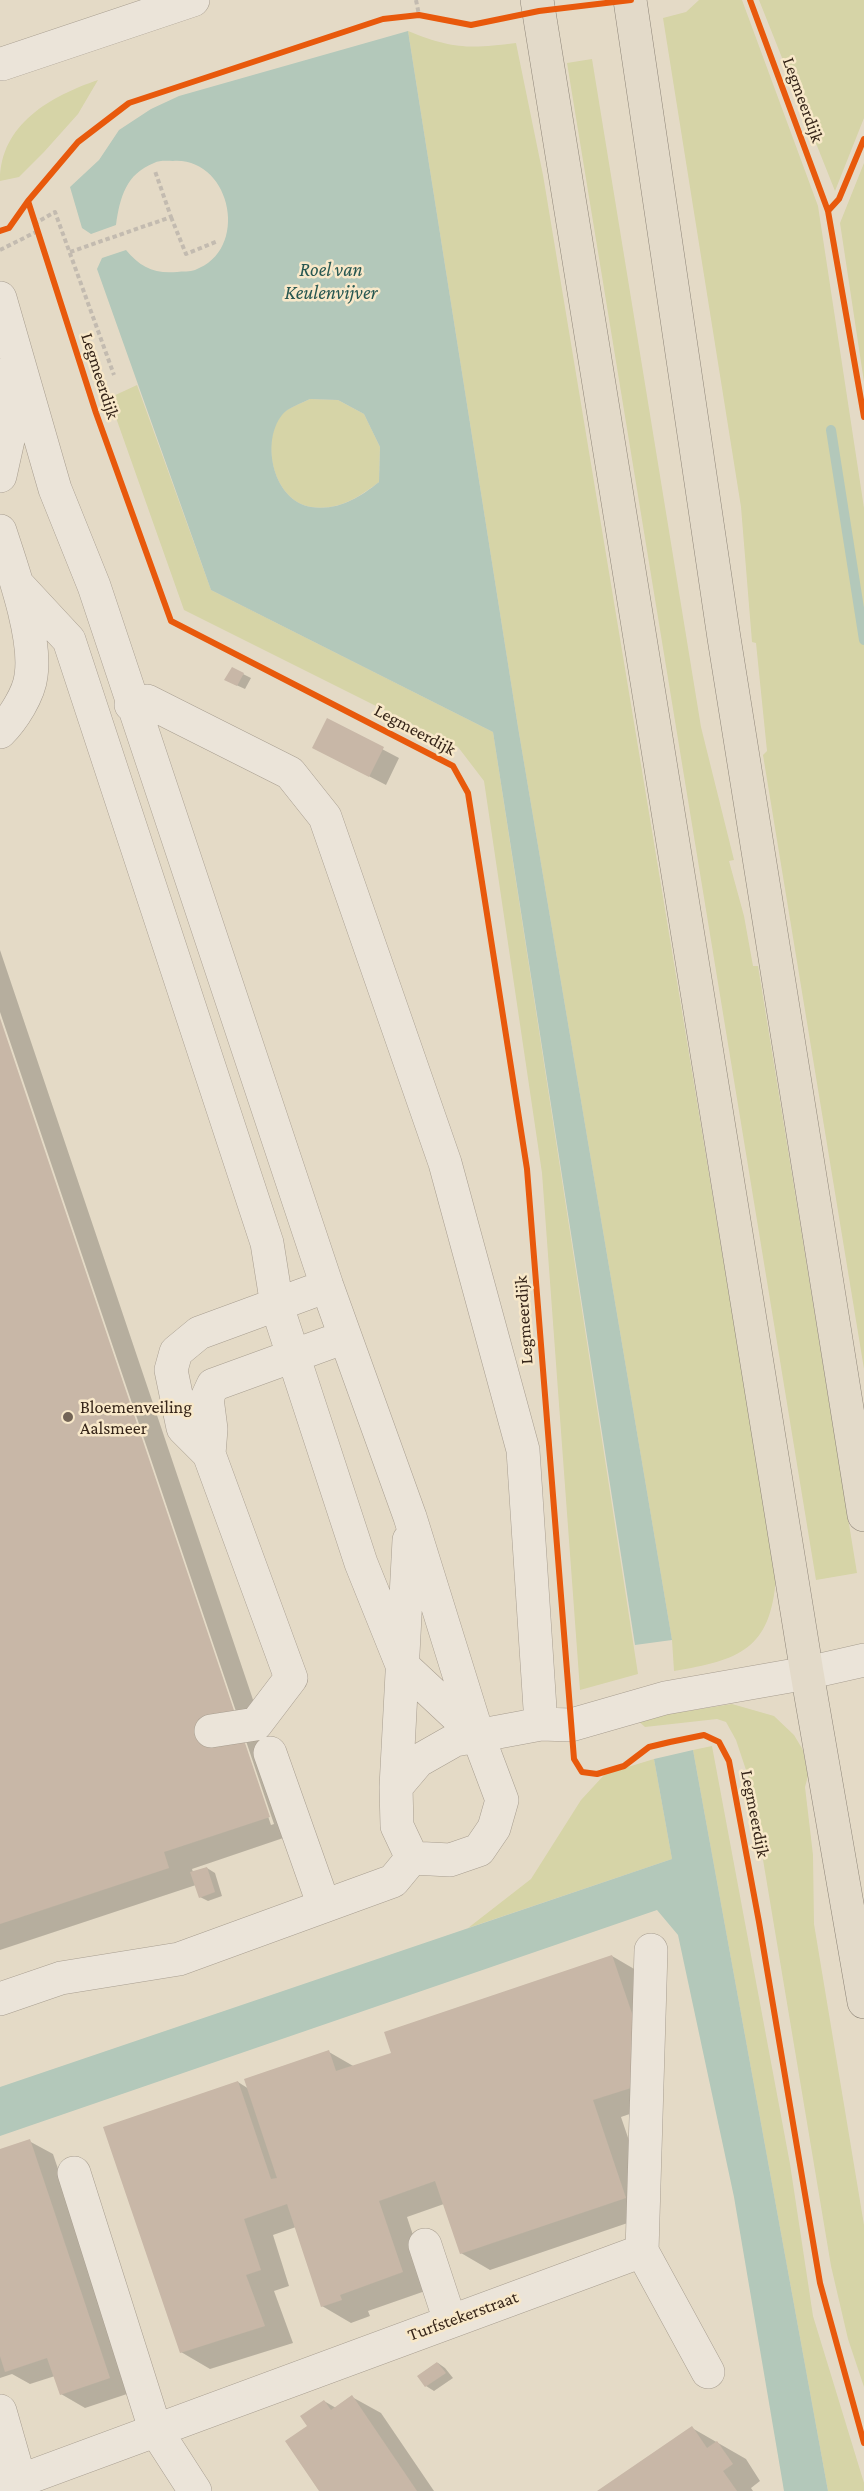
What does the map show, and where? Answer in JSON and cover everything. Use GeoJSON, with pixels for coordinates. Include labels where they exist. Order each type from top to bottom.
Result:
{"type":"FeatureCollection","features":[{"type":"Feature","properties":{"kind":"main road"},"geometry":{"type":"LineString","coordinates":[[537,0],[807,1674],[864,2002]]}},
{"type":"Feature","properties":{"kind":"main road"},"geometry":{"type":"LineString","coordinates":[[630,0],[724,638],[864,1515]]}},
{"type":"Feature","properties":{"kind":"street"},"geometry":{"type":"LineString","coordinates":[[1,61],[193,0]]}},
{"type":"Feature","properties":{"kind":"street"},"geometry":{"type":"LineString","coordinates":[[0,298],[55,489],[94,586],[131,705],[327,1286],[410,1517],[478,1736],[502,1800],[494,1828],[479,1850],[450,1860],[412,1858]]}},
{"type":"Feature","properties":{"kind":"street"},"geometry":{"type":"LineString","coordinates":[[0,476],[12,336]]}},
{"type":"Feature","properties":{"kind":"street"},"geometry":{"type":"LineString","coordinates":[[5,426],[55,489]]}},
{"type":"Feature","properties":{"kind":"street"},"geometry":{"type":"LineString","coordinates":[[0,531],[9,587],[28,629],[31,673],[17,710],[0,732]]}},
{"type":"Feature","properties":{"kind":"street"},"geometry":{"type":"LineString","coordinates":[[9,587],[69,640],[267,1243],[277,1306],[293,1356],[362,1563],[402,1665],[478,1736]]}},
{"type":"Feature","properties":{"kind":"street"},"geometry":{"type":"LineString","coordinates":[[0,682],[31,673]]}},
{"type":"Feature","properties":{"kind":"street"},"geometry":{"type":"LineString","coordinates":[[131,705],[147,701],[290,773],[325,817],[445,1163],[523,1450],[541,1724]]}},
{"type":"Feature","properties":{"kind":"street"},"geometry":{"type":"LineString","coordinates":[[209,1454],[183,1428],[171,1370],[176,1352],[199,1333],[327,1286]]}},
{"type":"Feature","properties":{"kind":"street"},"geometry":{"type":"LineString","coordinates":[[211,1731],[256,1724],[291,1678],[209,1454],[211,1429],[207,1398],[213,1385],[345,1337]]}},
{"type":"Feature","properties":{"kind":"street"},"geometry":{"type":"LineString","coordinates":[[410,1517],[396,1826],[412,1858]]}},
{"type":"Feature","properties":{"kind":"street"},"geometry":{"type":"LineString","coordinates":[[396,1787],[418,1761],[455,1740],[541,1724],[571,1725],[665,1698],[807,1674],[864,1660]]}},
{"type":"Feature","properties":{"kind":"street"},"geometry":{"type":"LineString","coordinates":[[270,1753],[324,1906]]}},
{"type":"Feature","properties":{"kind":"street"},"geometry":{"type":"LineString","coordinates":[[0,1999],[61,1978],[179,1959],[393,1881],[412,1858]]}},
{"type":"Feature","properties":{"kind":"street"},"geometry":{"type":"LineString","coordinates":[[651,1950],[642,2251],[708,2372]]}},
{"type":"Feature","properties":{"kind":"street"},"geometry":{"type":"LineString","coordinates":[[74,2173],[155,2429],[195,2491]]}},
{"type":"Feature","properties":{"kind":"street"},"geometry":{"type":"LineString","coordinates":[[425,2245],[450,2320]]}},
{"type":"Feature","properties":{"kind":"street","name":"Turfstekerstraat"},"geometry":{"type":"LineString","coordinates":[[10,2484],[642,2251]]}},
{"type":"Feature","properties":{"kind":"street"},"geometry":{"type":"LineString","coordinates":[[0,2411],[10,2484]]}},
{"type":"Feature","properties":{"kind":"path"},"geometry":{"type":"LineString","coordinates":[[416,0],[419,15]]}},
{"type":"Feature","properties":{"kind":"path"},"geometry":{"type":"LineString","coordinates":[[407,16],[429,17]]}},
{"type":"Feature","properties":{"kind":"path"},"geometry":{"type":"LineString","coordinates":[[155,171],[186,254],[218,241]]}},
{"type":"Feature","properties":{"kind":"path"},"geometry":{"type":"LineString","coordinates":[[34,224],[55,212],[114,375]]}},
{"type":"Feature","properties":{"kind":"path"},"geometry":{"type":"LineString","coordinates":[[31,213],[40,243]]}},
{"type":"Feature","properties":{"kind":"path"},"geometry":{"type":"LineString","coordinates":[[69,252],[171,217]]}},
{"type":"Feature","properties":{"kind":"path"},"geometry":{"type":"LineString","coordinates":[[0,250],[36,232]]}},
{"type":"Feature","properties":{"kind":"shaded area"},"geometry":{"type":"Polygon","coordinates":[[[699,0],[742,0],[818,206],[864,508],[864,1369],[763,755],[767,751],[756,643],[752,642],[741,507],[663,18],[686,12],[699,0]]]}},
{"type":"Feature","properties":{"kind":"shaded area"},"geometry":{"type":"Polygon","coordinates":[[[759,0],[864,0],[864,118],[835,191],[759,0]]]}},
{"type":"Feature","properties":{"kind":"shaded area"},"geometry":{"type":"Polygon","coordinates":[[[408,31],[461,46],[516,43],[543,175],[776,1577],[773,1602],[767,1621],[759,1636],[748,1647],[734,1656],[717,1662],[674,1671],[672,1640],[518,727],[408,31]]]}},
{"type":"Feature","properties":{"kind":"shaded area"},"geometry":{"type":"Polygon","coordinates":[[[592,59],[701,727],[734,860],[729,861],[744,916],[753,966],[758,966],[857,1573],[816,1580],[567,63],[592,59]]]}},
{"type":"Feature","properties":{"kind":"shaded area"},"geometry":{"type":"Polygon","coordinates":[[[98,80],[78,114],[44,152],[19,177],[0,181],[2,161],[9,143],[31,115],[63,95],[98,80]]]}},
{"type":"Feature","properties":{"kind":"shaded area"},"geometry":{"type":"Polygon","coordinates":[[[864,163],[864,382],[840,223],[864,163]]]}},
{"type":"Feature","properties":{"kind":"shaded area"},"geometry":{"type":"Polygon","coordinates":[[[137,385],[211,590],[493,732],[638,1674],[580,1690],[542,1173],[484,781],[458,747],[184,610],[109,398],[137,385]]]}},
{"type":"Feature","properties":{"kind":"shaded area"},"geometry":{"type":"Polygon","coordinates":[[[310,399],[338,400],[364,414],[380,447],[379,482],[356,498],[340,505],[321,508],[298,502],[280,483],[274,469],[272,440],[281,415],[310,399]]]}},
{"type":"Feature","properties":{"kind":"shaded area"},"geometry":{"type":"Polygon","coordinates":[[[732,1704],[774,1716],[794,1735],[803,1750],[808,1776],[805,1787],[813,1855],[814,1924],[864,2225],[864,2387],[848,2339],[831,2266],[750,1782],[736,1740],[726,1722],[717,1719],[645,1727],[636,1719],[732,1704]]]}},
{"type":"Feature","properties":{"kind":"shaded area"},"geometry":{"type":"Polygon","coordinates":[[[712,1746],[790,2164],[813,2316],[864,2483],[864,2491],[828,2491],[693,1750],[712,1746]]]}},
{"type":"Feature","properties":{"kind":"shaded area"},"geometry":{"type":"Polygon","coordinates":[[[654,1759],[672,1859],[468,1928],[531,1879],[581,1800],[605,1774],[654,1759]]]}},
{"type":"Feature","properties":{"kind":"water","name":"Roel van Keulenvijver"},"geometry":{"type":"Polygon","coordinates":[[[408,31],[518,727],[672,1640],[635,1645],[493,732],[211,590],[97,269],[102,258],[126,250],[142,265],[161,272],[193,271],[213,259],[223,244],[228,226],[227,206],[220,188],[209,174],[193,164],[173,161],[154,163],[137,173],[126,188],[116,225],[91,234],[82,228],[70,187],[99,160],[119,130],[151,109],[179,96],[408,31]],[[310,399],[284,412],[275,427],[272,455],[274,469],[280,483],[298,502],[311,507],[330,507],[348,502],[379,482],[380,447],[364,414],[338,400],[310,399]]]}},
{"type":"Feature","properties":{"kind":"water"},"geometry":{"type":"Polygon","coordinates":[[[693,1750],[828,2491],[784,2491],[734,2197],[678,1935],[657,1910],[0,2136],[0,2087],[672,1859],[654,1759],[693,1750]]]}},
{"type":"Feature","properties":{"kind":"building"},"geometry":{"type":"Polygon","coordinates":[[[232,667],[244,673],[237,686],[224,680],[232,667]]]}},
{"type":"Feature","properties":{"kind":"building"},"geometry":{"type":"Polygon","coordinates":[[[327,718],[384,747],[369,777],[312,748],[327,718]]]}},
{"type":"Feature","properties":{"kind":"building","name":"Bloemenveiling Aalsmeer"},"geometry":{"type":"Polygon","coordinates":[[[0,1018],[270,1817],[164,1852],[169,1868],[0,1924],[0,1018]]]}},
{"type":"Feature","properties":{"kind":"building"},"geometry":{"type":"Polygon","coordinates":[[[207,1867],[215,1892],[199,1898],[190,1872],[207,1867]]]}},
{"type":"Feature","properties":{"kind":"building"},"geometry":{"type":"Polygon","coordinates":[[[612,1955],[637,2028],[631,2088],[593,2100],[626,2198],[460,2254],[435,2181],[379,2201],[403,2272],[340,2295],[342,2300],[321,2307],[287,2204],[244,2219],[261,2270],[246,2275],[265,2326],[180,2353],[103,2127],[238,2081],[271,2179],[277,2178],[244,2079],[329,2050],[336,2071],[391,2053],[384,2032],[612,1955]]]}},
{"type":"Feature","properties":{"kind":"building"},"geometry":{"type":"Polygon","coordinates":[[[30,2139],[110,2378],[60,2395],[47,2358],[5,2372],[0,2356],[0,2149],[30,2139]]]}},
{"type":"Feature","properties":{"kind":"building"},"geometry":{"type":"Polygon","coordinates":[[[437,2362],[446,2373],[425,2387],[417,2376],[437,2362]]]}},
{"type":"Feature","properties":{"kind":"building"},"geometry":{"type":"Polygon","coordinates":[[[352,2395],[417,2491],[319,2491],[285,2441],[307,2426],[300,2416],[324,2400],[331,2410],[352,2395]]]}},
{"type":"Feature","properties":{"kind":"building"},"geometry":{"type":"Polygon","coordinates":[[[692,2426],[707,2448],[717,2441],[733,2464],[723,2471],[737,2491],[597,2491],[692,2426]]]}},
{"type":"Feature","properties":{"kind":"waterway"},"geometry":{"type":"LineString","coordinates":[[831,430],[864,640]]}},
{"type":"Feature","properties":{"kind":"cycle path"},"geometry":{"type":"LineString","coordinates":[[0,231],[9,228],[28,201],[78,142],[129,103],[383,19],[419,15],[471,25],[539,11],[631,0]]}},
{"type":"Feature","properties":{"kind":"cycle path","name":"Legmeerdijk"},"geometry":{"type":"LineString","coordinates":[[750,0],[828,211],[864,417]]}},
{"type":"Feature","properties":{"kind":"cycle path"},"geometry":{"type":"LineString","coordinates":[[828,211],[839,199],[864,139]]}},
{"type":"Feature","properties":{"kind":"cycle path","name":"Legmeerdijk"},"geometry":{"type":"LineString","coordinates":[[28,201],[96,413],[171,621],[453,766],[468,793],[527,1169],[574,1759],[582,1772],[597,1774],[624,1766],[649,1747],[704,1735],[719,1742],[729,1761],[759,1922],[820,2283],[864,2443]]}},
{"type":"Feature","properties":{"kind":"place","name":"Bloemenveiling Aalsmeer"},"geometry":{"type":"Point","coordinates":[68,1417]}}]}
